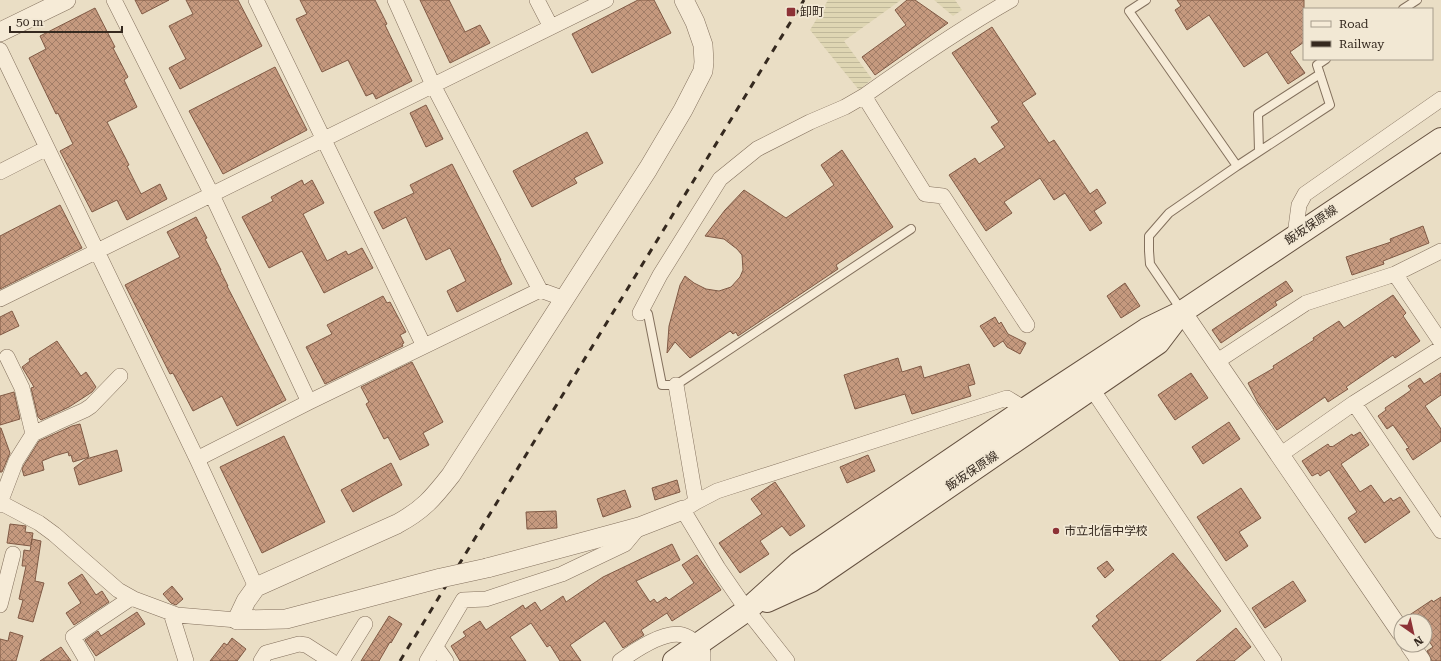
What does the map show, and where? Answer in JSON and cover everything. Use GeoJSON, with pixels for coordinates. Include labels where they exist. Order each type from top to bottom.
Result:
{"type":"FeatureCollection","features":[{"type":"Feature","properties":{"kind":"main road","name":"飯坂保原線"},"geometry":{"type":"LineString","coordinates":[[674,661],[700,653],[799,563],[1025,409],[1147,329],[1182,312],[1295,235],[1441,139]]}},
{"type":"Feature","properties":{"kind":"main road","name":"飯坂保原線"},"geometry":{"type":"LineString","coordinates":[[747,610],[811,581],[1092,389],[1158,343],[1182,312]]}},
{"type":"Feature","properties":{"kind":"street"},"geometry":{"type":"LineString","coordinates":[[0,32],[66,0]]}},
{"type":"Feature","properties":{"kind":"street"},"geometry":{"type":"LineString","coordinates":[[114,0],[212,195],[309,402]]}},
{"type":"Feature","properties":{"kind":"street"},"geometry":{"type":"LineString","coordinates":[[256,0],[424,346]]}},
{"type":"Feature","properties":{"kind":"street"},"geometry":{"type":"LineString","coordinates":[[395,0],[433,84],[540,290],[564,299]]}},
{"type":"Feature","properties":{"kind":"street"},"geometry":{"type":"LineString","coordinates":[[538,0],[551,27]]}},
{"type":"Feature","properties":{"kind":"street"},"geometry":{"type":"LineString","coordinates":[[0,299],[433,84],[606,0]]}},
{"type":"Feature","properties":{"kind":"street"},"geometry":{"type":"LineString","coordinates":[[237,620],[246,601],[256,587],[397,524],[413,515],[425,506],[451,475],[652,162],[683,110],[703,71],[703,45],[695,22],[684,0]]}},
{"type":"Feature","properties":{"kind":"street"},"geometry":{"type":"LineString","coordinates":[[641,310],[660,275],[720,179],[757,149],[810,122],[845,107],[864,96],[976,20],[1011,0]]}},
{"type":"Feature","properties":{"kind":"street"},"geometry":{"type":"LineString","coordinates":[[0,50],[197,459],[256,587]]}},
{"type":"Feature","properties":{"kind":"street"},"geometry":{"type":"LineString","coordinates":[[864,96],[925,194],[943,196],[1027,325]]}},
{"type":"Feature","properties":{"kind":"street"},"geometry":{"type":"LineString","coordinates":[[1295,235],[1299,205],[1305,194],[1441,99]]}},
{"type":"Feature","properties":{"kind":"street"},"geometry":{"type":"LineString","coordinates":[[0,172],[47,148]]}},
{"type":"Feature","properties":{"kind":"street"},"geometry":{"type":"LineString","coordinates":[[1216,362],[1306,303],[1396,274],[1441,251]]}},
{"type":"Feature","properties":{"kind":"street"},"geometry":{"type":"LineString","coordinates":[[1396,274],[1441,342]]}},
{"type":"Feature","properties":{"kind":"street"},"geometry":{"type":"LineString","coordinates":[[197,459],[309,402],[540,290]]}},
{"type":"Feature","properties":{"kind":"street"},"geometry":{"type":"LineString","coordinates":[[1182,312],[1393,620]]}},
{"type":"Feature","properties":{"kind":"street"},"geometry":{"type":"LineString","coordinates":[[1280,455],[1354,403],[1441,348]]}},
{"type":"Feature","properties":{"kind":"street"},"geometry":{"type":"LineString","coordinates":[[8,357],[22,388],[33,434]]}},
{"type":"Feature","properties":{"kind":"street"},"geometry":{"type":"LineString","coordinates":[[120,376],[91,406],[85,410],[33,434],[16,461],[0,504],[5,505],[39,523],[54,534],[118,590],[131,598],[177,614],[237,620],[286,618],[441,578],[487,568],[639,527],[690,506],[718,491],[1007,398],[1025,409]]}},
{"type":"Feature","properties":{"kind":"street"},"geometry":{"type":"LineString","coordinates":[[676,386],[690,506],[718,568],[747,610],[787,661]]}},
{"type":"Feature","properties":{"kind":"street"},"geometry":{"type":"LineString","coordinates":[[1092,389],[1274,661]]}},
{"type":"Feature","properties":{"kind":"street"},"geometry":{"type":"LineString","coordinates":[[1354,403],[1441,531]]}},
{"type":"Feature","properties":{"kind":"street"},"geometry":{"type":"LineString","coordinates":[[427,661],[463,600],[486,599],[562,574],[624,544],[639,527]]}},
{"type":"Feature","properties":{"kind":"street"},"geometry":{"type":"LineString","coordinates":[[0,605],[13,554]]}},
{"type":"Feature","properties":{"kind":"street"},"geometry":{"type":"LineString","coordinates":[[87,661],[72,637],[131,598]]}},
{"type":"Feature","properties":{"kind":"street"},"geometry":{"type":"LineString","coordinates":[[171,612],[186,661]]}},
{"type":"Feature","properties":{"kind":"street"},"geometry":{"type":"LineString","coordinates":[[342,661],[365,624]]}},
{"type":"Feature","properties":{"kind":"street"},"geometry":{"type":"LineString","coordinates":[[620,661],[658,639],[677,634],[684,635],[700,653]]}},
{"type":"Feature","properties":{"kind":"street"},"geometry":{"type":"LineString","coordinates":[[261,661],[266,653],[299,644],[306,645],[331,661]]}},
{"type":"Feature","properties":{"kind":"street"},"geometry":{"type":"LineString","coordinates":[[436,647],[446,661]]}},
{"type":"Feature","properties":{"kind":"lane"},"geometry":{"type":"LineString","coordinates":[[1146,0],[1129,11],[1237,166]]}},
{"type":"Feature","properties":{"kind":"lane"},"geometry":{"type":"LineString","coordinates":[[1405,8],[1417,0]]}},
{"type":"Feature","properties":{"kind":"lane"},"geometry":{"type":"LineString","coordinates":[[1182,312],[1150,264],[1149,236],[1169,213],[1330,105],[1317,65],[1324,60]]}},
{"type":"Feature","properties":{"kind":"lane"},"geometry":{"type":"LineString","coordinates":[[1259,152],[1258,114],[1320,74]]}},
{"type":"Feature","properties":{"kind":"lane"},"geometry":{"type":"LineString","coordinates":[[641,310],[648,314],[662,385],[676,386],[911,229]]}},
{"type":"Feature","properties":{"kind":"shaded area"},"geometry":{"type":"Polygon","coordinates":[[[828,0],[901,0],[844,41],[872,79],[859,90],[810,30],[828,0]]]}},
{"type":"Feature","properties":{"kind":"shaded area"},"geometry":{"type":"Polygon","coordinates":[[[934,0],[955,0],[962,10],[953,16],[934,0]]]}},
{"type":"Feature","properties":{"kind":"building"},"geometry":{"type":"Polygon","coordinates":[[[135,0],[169,0],[142,14],[135,0]]]}},
{"type":"Feature","properties":{"kind":"building"},"geometry":{"type":"Polygon","coordinates":[[[186,0],[238,0],[262,46],[180,89],[169,68],[186,59],[169,26],[193,14],[186,0]]]}},
{"type":"Feature","properties":{"kind":"building"},"geometry":{"type":"Polygon","coordinates":[[[300,0],[375,0],[387,24],[385,25],[412,81],[376,99],[373,93],[366,96],[348,60],[322,72],[296,19],[307,14],[300,0]]]}},
{"type":"Feature","properties":{"kind":"building"},"geometry":{"type":"Polygon","coordinates":[[[420,0],[449,0],[465,32],[480,25],[490,43],[450,63],[420,0]]]}},
{"type":"Feature","properties":{"kind":"building"},"geometry":{"type":"Polygon","coordinates":[[[638,0],[654,0],[671,33],[592,73],[572,34],[638,0]]]}},
{"type":"Feature","properties":{"kind":"building"},"geometry":{"type":"Polygon","coordinates":[[[907,0],[915,0],[948,23],[875,75],[862,57],[906,25],[895,10],[907,0]]]}},
{"type":"Feature","properties":{"kind":"building"},"geometry":{"type":"Polygon","coordinates":[[[1177,0],[1304,0],[1303,43],[1290,52],[1305,73],[1288,84],[1267,52],[1244,67],[1209,15],[1187,30],[1175,10],[1181,6],[1177,0]]]}},
{"type":"Feature","properties":{"kind":"building"},"geometry":{"type":"Polygon","coordinates":[[[95,8],[115,47],[113,48],[128,77],[124,80],[137,107],[107,122],[129,165],[127,166],[141,194],[160,184],[167,199],[127,220],[117,200],[92,212],[60,151],[73,144],[58,113],[56,114],[29,58],[46,49],[40,36],[95,8]]]}},
{"type":"Feature","properties":{"kind":"building"},"geometry":{"type":"Polygon","coordinates":[[[992,27],[1036,94],[1022,103],[1049,143],[1054,140],[1090,194],[1097,189],[1106,203],[1094,211],[1102,223],[1090,231],[1065,193],[1054,200],[1040,178],[1004,202],[1012,213],[986,231],[949,175],[975,158],[979,164],[1005,147],[991,127],[999,122],[952,53],[992,27]]]}},
{"type":"Feature","properties":{"kind":"building"},"geometry":{"type":"Polygon","coordinates":[[[275,67],[307,130],[223,174],[189,111],[275,67]]]}},
{"type":"Feature","properties":{"kind":"building"},"geometry":{"type":"Polygon","coordinates":[[[426,105],[443,139],[426,147],[410,113],[426,105]]]}},
{"type":"Feature","properties":{"kind":"building"},"geometry":{"type":"Polygon","coordinates":[[[587,132],[603,163],[574,178],[577,183],[532,207],[513,171],[587,132]]]}},
{"type":"Feature","properties":{"kind":"building"},"geometry":{"type":"Polygon","coordinates":[[[842,150],[893,227],[836,265],[838,269],[738,336],[736,332],[733,334],[730,331],[690,358],[675,342],[667,353],[669,326],[680,285],[685,276],[694,283],[706,289],[719,291],[731,287],[740,277],[743,270],[742,255],[737,249],[724,239],[705,236],[725,210],[744,190],[786,218],[834,185],[821,165],[842,150]]]}},
{"type":"Feature","properties":{"kind":"building"},"geometry":{"type":"Polygon","coordinates":[[[452,164],[512,284],[457,312],[447,291],[466,281],[450,248],[426,260],[406,217],[383,229],[374,212],[414,193],[410,185],[452,164]]]}},
{"type":"Feature","properties":{"kind":"building"},"geometry":{"type":"Polygon","coordinates":[[[302,180],[304,185],[312,180],[324,203],[303,214],[327,261],[346,251],[348,255],[362,248],[373,268],[324,293],[302,251],[269,268],[242,217],[273,201],[271,197],[302,180]]]}},
{"type":"Feature","properties":{"kind":"building"},"geometry":{"type":"Polygon","coordinates":[[[60,205],[82,248],[0,289],[0,236],[60,205]]]}},
{"type":"Feature","properties":{"kind":"building"},"geometry":{"type":"Polygon","coordinates":[[[196,217],[207,238],[205,239],[221,270],[227,286],[286,400],[237,426],[222,396],[193,411],[173,373],[170,374],[125,285],[180,257],[167,232],[196,217]]]}},
{"type":"Feature","properties":{"kind":"building"},"geometry":{"type":"Polygon","coordinates":[[[1423,226],[1429,243],[1383,261],[1384,264],[1352,275],[1346,257],[1391,242],[1390,239],[1423,226]]]}},
{"type":"Feature","properties":{"kind":"building"},"geometry":{"type":"Polygon","coordinates":[[[1286,281],[1293,291],[1275,302],[1277,305],[1221,343],[1212,330],[1286,281]]]}},
{"type":"Feature","properties":{"kind":"building"},"geometry":{"type":"Polygon","coordinates":[[[1125,283],[1140,306],[1121,318],[1107,296],[1125,283]]]}},
{"type":"Feature","properties":{"kind":"building"},"geometry":{"type":"Polygon","coordinates":[[[1393,295],[1406,313],[1403,316],[1420,341],[1395,358],[1393,355],[1346,387],[1348,389],[1328,402],[1325,397],[1277,430],[1258,403],[1248,383],[1274,368],[1273,366],[1314,340],[1313,338],[1339,321],[1344,328],[1393,295]]]}},
{"type":"Feature","properties":{"kind":"building"},"geometry":{"type":"Polygon","coordinates":[[[383,296],[387,303],[390,302],[406,332],[400,335],[404,343],[402,344],[403,346],[325,384],[306,347],[332,334],[327,325],[383,296]]]}},
{"type":"Feature","properties":{"kind":"building"},"geometry":{"type":"Polygon","coordinates":[[[12,311],[19,326],[0,335],[0,317],[12,311]]]}},
{"type":"Feature","properties":{"kind":"building"},"geometry":{"type":"Polygon","coordinates":[[[995,317],[999,324],[1001,322],[1008,334],[1026,343],[1020,354],[1007,347],[1003,341],[994,347],[980,326],[995,317]]]}},
{"type":"Feature","properties":{"kind":"building"},"geometry":{"type":"Polygon","coordinates":[[[57,341],[81,376],[86,372],[96,387],[92,392],[69,407],[41,420],[38,417],[31,388],[34,387],[22,367],[30,361],[29,359],[57,341]]]}},
{"type":"Feature","properties":{"kind":"building"},"geometry":{"type":"Polygon","coordinates":[[[898,358],[902,372],[921,366],[924,378],[969,364],[975,384],[968,386],[971,396],[912,414],[905,394],[855,409],[844,375],[898,358]]]}},
{"type":"Feature","properties":{"kind":"building"},"geometry":{"type":"Polygon","coordinates":[[[412,362],[443,422],[423,433],[429,445],[400,460],[388,437],[384,439],[366,404],[369,402],[361,387],[412,362]]]}},
{"type":"Feature","properties":{"kind":"building"},"geometry":{"type":"Polygon","coordinates":[[[1191,373],[1208,398],[1175,420],[1158,395],[1191,373]]]}},
{"type":"Feature","properties":{"kind":"building"},"geometry":{"type":"Polygon","coordinates":[[[1441,373],[1441,395],[1425,406],[1441,429],[1441,441],[1413,460],[1406,449],[1409,448],[1393,425],[1387,429],[1378,416],[1386,410],[1385,408],[1411,390],[1408,386],[1420,378],[1424,384],[1441,373]]]}},
{"type":"Feature","properties":{"kind":"building"},"geometry":{"type":"Polygon","coordinates":[[[14,392],[20,419],[0,425],[0,396],[14,392]]]}},
{"type":"Feature","properties":{"kind":"building"},"geometry":{"type":"Polygon","coordinates":[[[1229,422],[1240,439],[1203,464],[1192,447],[1229,422]]]}},
{"type":"Feature","properties":{"kind":"building"},"geometry":{"type":"Polygon","coordinates":[[[80,424],[89,457],[73,462],[71,455],[69,456],[68,452],[54,456],[42,461],[44,470],[24,476],[22,469],[39,441],[72,426],[80,424]]]}},
{"type":"Feature","properties":{"kind":"building"},"geometry":{"type":"Polygon","coordinates":[[[0,428],[10,453],[2,472],[0,472],[0,428]]]}},
{"type":"Feature","properties":{"kind":"building"},"geometry":{"type":"Polygon","coordinates":[[[1360,432],[1369,445],[1341,464],[1360,492],[1371,485],[1384,503],[1391,498],[1393,501],[1400,497],[1410,512],[1365,543],[1348,518],[1357,512],[1329,470],[1320,476],[1318,473],[1312,476],[1302,461],[1328,444],[1332,447],[1352,434],[1353,436],[1360,432]]]}},
{"type":"Feature","properties":{"kind":"building"},"geometry":{"type":"Polygon","coordinates":[[[284,436],[325,522],[262,553],[220,467],[284,436]]]}},
{"type":"Feature","properties":{"kind":"building"},"geometry":{"type":"Polygon","coordinates":[[[117,450],[122,471],[79,485],[74,468],[86,459],[117,450]]]}},
{"type":"Feature","properties":{"kind":"building"},"geometry":{"type":"Polygon","coordinates":[[[868,455],[875,471],[847,483],[840,467],[868,455]]]}},
{"type":"Feature","properties":{"kind":"building"},"geometry":{"type":"Polygon","coordinates":[[[391,463],[402,485],[353,512],[341,490],[391,463]]]}},
{"type":"Feature","properties":{"kind":"building"},"geometry":{"type":"Polygon","coordinates":[[[677,480],[680,492],[655,500],[652,488],[677,480]]]}},
{"type":"Feature","properties":{"kind":"building"},"geometry":{"type":"Polygon","coordinates":[[[775,482],[805,526],[790,536],[782,526],[760,541],[769,554],[740,573],[719,543],[762,514],[751,499],[775,482]]]}},
{"type":"Feature","properties":{"kind":"building"},"geometry":{"type":"Polygon","coordinates":[[[1241,488],[1261,518],[1239,532],[1248,546],[1226,561],[1197,517],[1241,488]]]}},
{"type":"Feature","properties":{"kind":"building"},"geometry":{"type":"Polygon","coordinates":[[[625,490],[631,507],[603,517],[597,499],[625,490]]]}},
{"type":"Feature","properties":{"kind":"building"},"geometry":{"type":"Polygon","coordinates":[[[556,511],[557,528],[527,529],[526,512],[556,511]]]}},
{"type":"Feature","properties":{"kind":"building"},"geometry":{"type":"Polygon","coordinates":[[[10,524],[26,526],[25,532],[33,533],[32,539],[41,541],[35,581],[44,583],[33,622],[18,618],[23,600],[19,599],[26,566],[22,566],[24,550],[30,551],[31,546],[7,543],[10,524]]]}},
{"type":"Feature","properties":{"kind":"building"},"geometry":{"type":"Polygon","coordinates":[[[672,544],[680,560],[636,581],[650,602],[654,599],[657,603],[666,597],[669,600],[694,583],[682,565],[697,555],[721,590],[672,621],[667,613],[641,630],[644,635],[623,648],[605,621],[570,645],[581,661],[560,661],[550,645],[547,647],[531,623],[510,637],[526,661],[460,661],[451,646],[466,636],[463,632],[480,621],[486,630],[523,605],[525,609],[535,602],[541,611],[563,596],[566,602],[603,577],[672,544]]]}},
{"type":"Feature","properties":{"kind":"building"},"geometry":{"type":"Polygon","coordinates":[[[1173,553],[1221,611],[1160,661],[1120,661],[1092,626],[1099,620],[1096,616],[1173,553]]]}},
{"type":"Feature","properties":{"kind":"building"},"geometry":{"type":"Polygon","coordinates":[[[1107,561],[1114,570],[1105,578],[1097,568],[1107,561]]]}},
{"type":"Feature","properties":{"kind":"building"},"geometry":{"type":"Polygon","coordinates":[[[82,574],[96,595],[102,591],[109,602],[74,625],[66,613],[81,603],[68,583],[82,574]]]}},
{"type":"Feature","properties":{"kind":"building"},"geometry":{"type":"Polygon","coordinates":[[[1293,581],[1306,601],[1265,628],[1252,608],[1293,581]]]}},
{"type":"Feature","properties":{"kind":"building"},"geometry":{"type":"Polygon","coordinates":[[[172,586],[183,599],[176,605],[171,603],[163,594],[172,586]]]}},
{"type":"Feature","properties":{"kind":"building"},"geometry":{"type":"Polygon","coordinates":[[[1441,597],[1441,661],[1432,661],[1428,653],[1433,653],[1433,613],[1412,613],[1432,600],[1433,602],[1441,597]]]}},
{"type":"Feature","properties":{"kind":"building"},"geometry":{"type":"Polygon","coordinates":[[[137,612],[145,624],[96,656],[85,640],[98,631],[101,636],[137,612]]]}},
{"type":"Feature","properties":{"kind":"building"},"geometry":{"type":"Polygon","coordinates":[[[389,616],[402,624],[391,643],[390,642],[379,661],[361,661],[389,616]]]}},
{"type":"Feature","properties":{"kind":"building"},"geometry":{"type":"Polygon","coordinates":[[[1236,628],[1251,647],[1234,661],[1196,661],[1236,628]]]}},
{"type":"Feature","properties":{"kind":"building"},"geometry":{"type":"Polygon","coordinates":[[[10,632],[23,636],[16,661],[0,661],[0,639],[8,641],[10,632]]]}},
{"type":"Feature","properties":{"kind":"building"},"geometry":{"type":"Polygon","coordinates":[[[232,638],[246,649],[237,661],[210,661],[224,643],[227,645],[232,638]]]}},
{"type":"Feature","properties":{"kind":"building"},"geometry":{"type":"Polygon","coordinates":[[[61,647],[71,661],[40,661],[61,647]]]}},
{"type":"Feature","properties":{"kind":"railway"},"geometry":{"type":"LineString","coordinates":[[400,661],[804,0]]}},
{"type":"Feature","properties":{"kind":"place","name":"卸町"},"geometry":{"type":"Point","coordinates":[791,12]}},
{"type":"Feature","properties":{"kind":"place","name":"市立北信中学校"},"geometry":{"type":"Point","coordinates":[1056,531]}}]}
